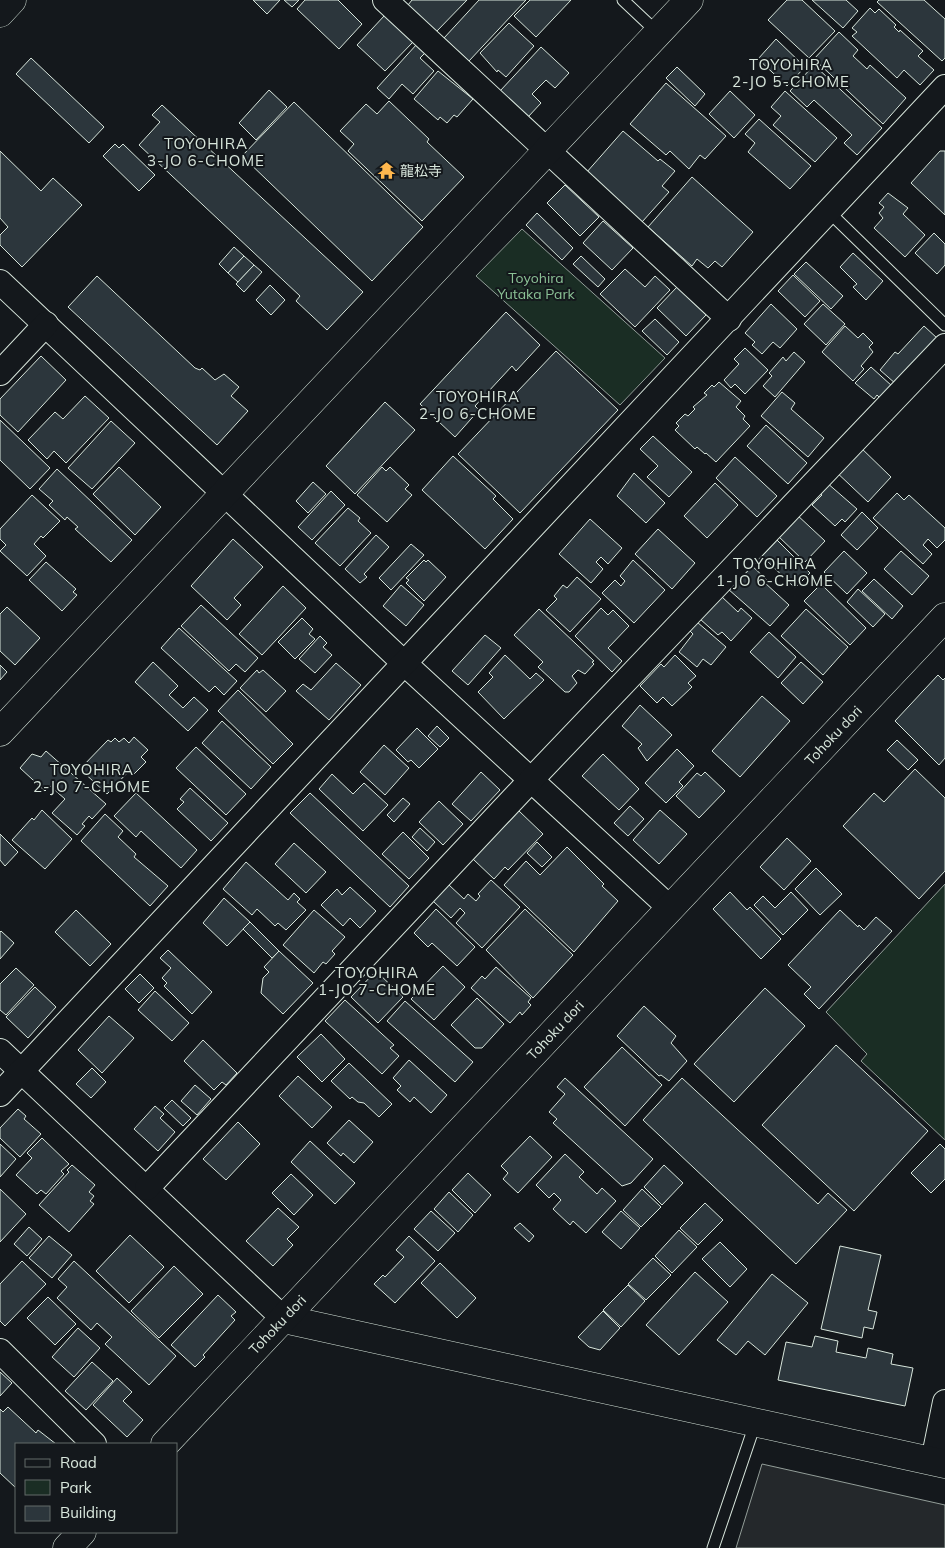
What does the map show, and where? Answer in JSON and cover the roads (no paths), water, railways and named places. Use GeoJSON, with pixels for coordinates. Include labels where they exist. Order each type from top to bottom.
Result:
{"type":"FeatureCollection","features":[{"type":"Feature","properties":{"kind":"main road"},"geometry":{"type":"LineString","coordinates":[[0,13],[12,0]]}},
{"type":"Feature","properties":{"kind":"main road"},"geometry":{"type":"LineString","coordinates":[[0,732],[689,0]]}},
{"type":"Feature","properties":{"kind":"main road","name":"Tohoku dori"},"geometry":{"type":"LineString","coordinates":[[166,1443],[670,908],[942,625]]}},
{"type":"Feature","properties":{"kind":"main road"},"geometry":{"type":"LineString","coordinates":[[284,1319],[939,1463]]}},
{"type":"Feature","properties":{"kind":"main road"},"geometry":{"type":"LineString","coordinates":[[67,1548],[81,1533]]}},
{"type":"Feature","properties":{"kind":"street"},"geometry":{"type":"LineString","coordinates":[[386,0],[547,152],[729,319]]}},
{"type":"Feature","properties":{"kind":"street"},"geometry":{"type":"LineString","coordinates":[[0,1094],[945,88]]}},
{"type":"Feature","properties":{"kind":"street"},"geometry":{"type":"LineString","coordinates":[[0,282],[404,663],[670,908]]}},
{"type":"Feature","properties":{"kind":"street"},"geometry":{"type":"LineString","coordinates":[[0,373],[46,324]]}},
{"type":"Feature","properties":{"kind":"street"},"geometry":{"type":"LineString","coordinates":[[147,1188],[531,780],[945,346]]}},
{"type":"Feature","properties":{"kind":"street"},"geometry":{"type":"LineString","coordinates":[[0,1051],[284,1319]]}},
{"type":"Feature","properties":{"kind":"street"},"geometry":{"type":"LineString","coordinates":[[0,1350],[93,1443]]}},
{"type":"Feature","properties":{"kind":"street"},"geometry":{"type":"LineString","coordinates":[[939,1463],[945,1402]]}},
{"type":"Feature","properties":{"kind":"lane"},"geometry":{"type":"LineString","coordinates":[[623,0],[658,33]]}},
{"type":"Feature","properties":{"kind":"lane"},"geometry":{"type":"LineString","coordinates":[[828,211],[945,325]]}},
{"type":"Feature","properties":{"kind":"lane"},"geometry":{"type":"LineString","coordinates":[[713,1548],[755,1424]]}},
{"type":"Feature","properties":{"kind":"place","name":"龍松寺"},"geometry":{"type":"Point","coordinates":[386,171]}},
{"type":"Feature","properties":{"kind":"district","name":"TOYOHIRA 2-JO 5-CHOME"},"geometry":{"type":"Point","coordinates":[791,74]}},
{"type":"Feature","properties":{"kind":"district","name":"TOYOHIRA 3-JO 6-CHOME"},"geometry":{"type":"Point","coordinates":[206,152]}},
{"type":"Feature","properties":{"kind":"district","name":"TOYOHIRA 2-JO 6-CHOME"},"geometry":{"type":"Point","coordinates":[478,406]}},
{"type":"Feature","properties":{"kind":"district","name":"TOYOHIRA 1-JO 6-CHOME"},"geometry":{"type":"Point","coordinates":[775,572]}},
{"type":"Feature","properties":{"kind":"district","name":"TOYOHIRA 2-JO 7-CHOME"},"geometry":{"type":"Point","coordinates":[92,778]}},
{"type":"Feature","properties":{"kind":"district","name":"TOYOHIRA 1-JO 7-CHOME"},"geometry":{"type":"Point","coordinates":[377,982]}},
{"type":"Feature","properties":{"kind":"park label","name":"Toyohira Yutaka Park"},"geometry":{"type":"Point","coordinates":[536,286]}}]}
